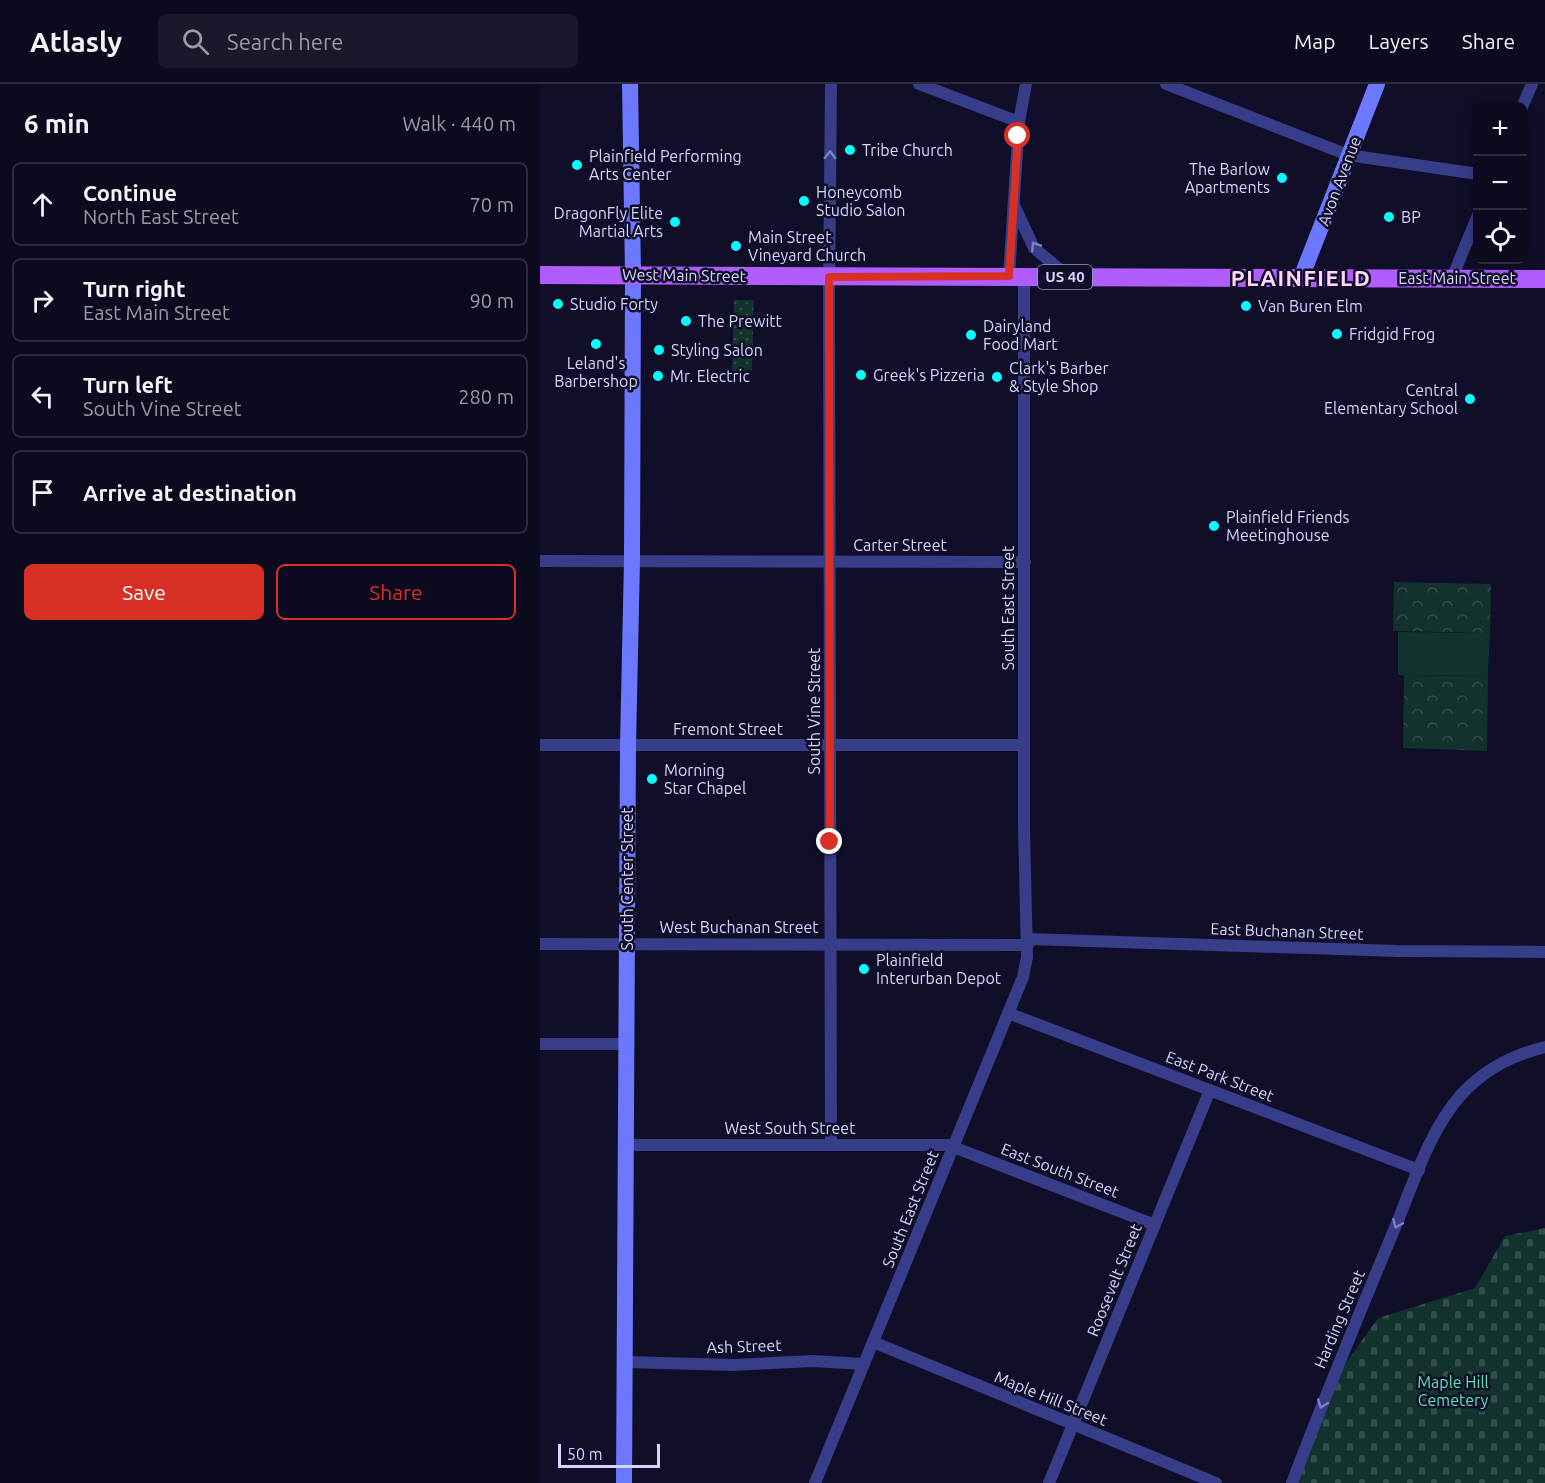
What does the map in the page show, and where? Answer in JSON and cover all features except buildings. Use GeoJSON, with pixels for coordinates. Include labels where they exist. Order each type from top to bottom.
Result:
{"type":"FeatureCollection","features":[{"type":"Feature","properties":{"kind":"main road","name":"South Center Street"},"geometry":{"type":"LineString","coordinates":[[624,1483],[628,745],[632,560],[633,274],[630,84]]}},
{"type":"Feature","properties":{"kind":"main road","name":"Avon Avenue"},"geometry":{"type":"LineString","coordinates":[[1301,278],[1377,84]]}},
{"type":"Feature","properties":{"kind":"main road","name":"West Main Street"},"geometry":{"type":"LineString","coordinates":[[540,274],[829,277]]}},
{"type":"Feature","properties":{"kind":"main road","name":"East Main Street"},"geometry":{"type":"LineString","coordinates":[[829,277],[1545,279]]}},
{"type":"Feature","properties":{"kind":"street","name":"South Vine Street"},"geometry":{"type":"LineString","coordinates":[[831,84],[829,277],[831,1145]]}},
{"type":"Feature","properties":{"kind":"street"},"geometry":{"type":"LineString","coordinates":[[920,84],[1020,122]]}},
{"type":"Feature","properties":{"kind":"street","name":"South East Street"},"geometry":{"type":"LineString","coordinates":[[814,1483],[1023,977],[1028,942],[1024,745],[1024,562],[1014,204],[1020,122],[1026,84]]}},
{"type":"Feature","properties":{"kind":"street"},"geometry":{"type":"LineString","coordinates":[[1166,84],[1348,155],[1473,173]]}},
{"type":"Feature","properties":{"kind":"street"},"geometry":{"type":"LineString","coordinates":[[1524,102],[1532,84]]}},
{"type":"Feature","properties":{"kind":"street"},"geometry":{"type":"LineString","coordinates":[[1014,204],[1034,248],[1070,277]]}},
{"type":"Feature","properties":{"kind":"street"},"geometry":{"type":"LineString","coordinates":[[1452,278],[1473,227]]}},
{"type":"Feature","properties":{"kind":"street","name":"Carter Street"},"geometry":{"type":"LineString","coordinates":[[540,561],[1024,562]]}},
{"type":"Feature","properties":{"kind":"street","name":"Fremont Street"},"geometry":{"type":"LineString","coordinates":[[540,746],[1024,745]]}},
{"type":"Feature","properties":{"kind":"street","name":"East Buchanan Street"},"geometry":{"type":"LineString","coordinates":[[831,943],[1028,942],[1398,951],[1545,952]]}},
{"type":"Feature","properties":{"kind":"street","name":"West Buchanan Street"},"geometry":{"type":"LineString","coordinates":[[540,944],[831,943]]}},
{"type":"Feature","properties":{"kind":"street","name":"East Park Street"},"geometry":{"type":"LineString","coordinates":[[1008,1013],[1419,1170]]}},
{"type":"Feature","properties":{"kind":"street"},"geometry":{"type":"LineString","coordinates":[[540,1044],[627,1044]]}},
{"type":"Feature","properties":{"kind":"street","name":"Harding Street"},"geometry":{"type":"LineString","coordinates":[[1292,1483],[1328,1388],[1443,1118],[1472,1084],[1516,1055],[1545,1047]]}},
{"type":"Feature","properties":{"kind":"street","name":"Roosevelt Street"},"geometry":{"type":"LineString","coordinates":[[1049,1483],[1210,1090]]}},
{"type":"Feature","properties":{"kind":"street","name":"West South Street"},"geometry":{"type":"LineString","coordinates":[[627,1145],[953,1147]]}},
{"type":"Feature","properties":{"kind":"street","name":"East South Street"},"geometry":{"type":"LineString","coordinates":[[953,1147],[1155,1225]]}},
{"type":"Feature","properties":{"kind":"street","name":"Maple Hill Street"},"geometry":{"type":"LineString","coordinates":[[873,1342],[1216,1483]]}},
{"type":"Feature","properties":{"kind":"street","name":"Ash Street"},"geometry":{"type":"LineString","coordinates":[[625,1362],[734,1365],[813,1361],[864,1364]]}},
{"type":"Feature","properties":{"kind":"green space"},"geometry":{"type":"Polygon","coordinates":[[[734,300],[754,300],[752,371],[732,372],[734,300]]]}},
{"type":"Feature","properties":{"kind":"green space"},"geometry":{"type":"Polygon","coordinates":[[[1394,582],[1491,584],[1490,633],[1393,631],[1394,582]]]}},
{"type":"Feature","properties":{"kind":"green space"},"geometry":{"type":"Polygon","coordinates":[[[1398,632],[1490,633],[1488,676],[1398,675],[1398,632]]]}},
{"type":"Feature","properties":{"kind":"green space"},"geometry":{"type":"Polygon","coordinates":[[[1404,675],[1488,676],[1487,751],[1403,748],[1404,675]]]}},
{"type":"Feature","properties":{"kind":"green space","name":"Maple Hill Cemetery"},"geometry":{"type":"Polygon","coordinates":[[[1545,1228],[1545,1483],[1289,1483],[1328,1388],[1378,1318],[1475,1288],[1505,1236],[1545,1228]]]}},
{"type":"Feature","properties":{"kind":"place","name":"Tribe Church"},"geometry":{"type":"Point","coordinates":[850,150]}},
{"type":"Feature","properties":{"kind":"place","name":"Plainfield Performing Arts Center"},"geometry":{"type":"Point","coordinates":[577,165]}},
{"type":"Feature","properties":{"kind":"place","name":"The Barlow Apartments"},"geometry":{"type":"Point","coordinates":[1282,178]}},
{"type":"Feature","properties":{"kind":"place","name":"Honeycomb Studio Salon"},"geometry":{"type":"Point","coordinates":[804,201]}},
{"type":"Feature","properties":{"kind":"place","name":"BP"},"geometry":{"type":"Point","coordinates":[1389,217]}},
{"type":"Feature","properties":{"kind":"place","name":"DragonFly Elite Martial Arts"},"geometry":{"type":"Point","coordinates":[675,222]}},
{"type":"Feature","properties":{"kind":"place","name":"Main Street Vineyard Church"},"geometry":{"type":"Point","coordinates":[736,246]}},
{"type":"Feature","properties":{"kind":"place","name":"Studio Forty"},"geometry":{"type":"Point","coordinates":[558,304]}},
{"type":"Feature","properties":{"kind":"place","name":"Van Buren Elm"},"geometry":{"type":"Point","coordinates":[1246,306]}},
{"type":"Feature","properties":{"kind":"place","name":"The Prewitt"},"geometry":{"type":"Point","coordinates":[686,321]}},
{"type":"Feature","properties":{"kind":"place","name":"Fridgid Frog"},"geometry":{"type":"Point","coordinates":[1337,334]}},
{"type":"Feature","properties":{"kind":"place","name":"Dairyland Food Mart"},"geometry":{"type":"Point","coordinates":[971,335]}},
{"type":"Feature","properties":{"kind":"place","name":"Leland's Barbershop"},"geometry":{"type":"Point","coordinates":[596,344]}},
{"type":"Feature","properties":{"kind":"place","name":"Styling Salon"},"geometry":{"type":"Point","coordinates":[659,350]}},
{"type":"Feature","properties":{"kind":"place","name":"Greek's Pizzeria"},"geometry":{"type":"Point","coordinates":[861,375]}},
{"type":"Feature","properties":{"kind":"place","name":"Mr. Electric"},"geometry":{"type":"Point","coordinates":[658,376]}},
{"type":"Feature","properties":{"kind":"place","name":"Clark's Barber & Style Shop"},"geometry":{"type":"Point","coordinates":[997,377]}},
{"type":"Feature","properties":{"kind":"place","name":"Central Elementary School"},"geometry":{"type":"Point","coordinates":[1470,399]}},
{"type":"Feature","properties":{"kind":"place","name":"Plainfield Friends Meetinghouse"},"geometry":{"type":"Point","coordinates":[1214,526]}},
{"type":"Feature","properties":{"kind":"place","name":"Morning Star Chapel"},"geometry":{"type":"Point","coordinates":[652,779]}},
{"type":"Feature","properties":{"kind":"place","name":"Plainfield Interurban Depot"},"geometry":{"type":"Point","coordinates":[864,969]}},
{"type":"Feature","properties":{"kind":"district","name":"PLAINFIELD"},"geometry":{"type":"Point","coordinates":[1301,278]}},
{"type":"Feature","properties":{"kind":"route"},"geometry":{"type":"LineString","coordinates":[[830,842],[829,277],[1009,276],[1018,136]]}}]}
